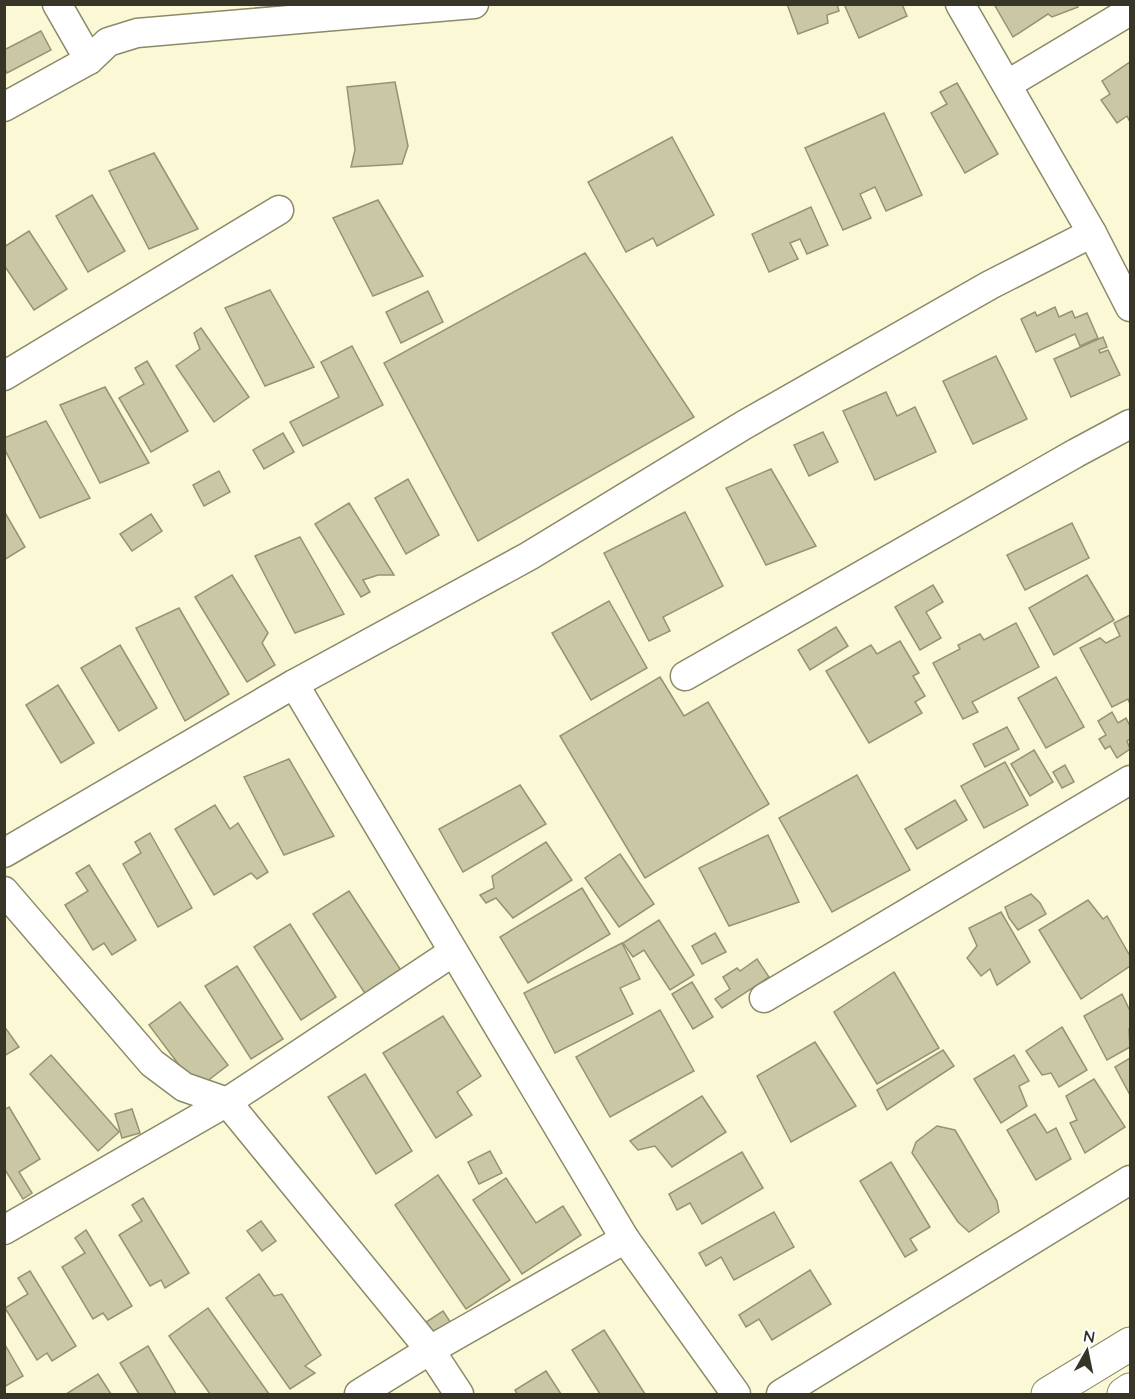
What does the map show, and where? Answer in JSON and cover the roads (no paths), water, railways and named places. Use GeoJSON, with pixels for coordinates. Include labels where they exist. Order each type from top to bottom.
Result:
{"type":"FeatureCollection","features":[{"type":"Feature","properties":{"kind":"main road"},"geometry":{"type":"LineString","coordinates":[[1048,1395],[1131,1344]]}},
{"type":"Feature","properties":{"kind":"main road"},"geometry":{"type":"LineString","coordinates":[[1124,1395],[1131,1390]]}},
{"type":"Feature","properties":{"kind":"street"},"geometry":{"type":"LineString","coordinates":[[57,4],[89,60]]}},
{"type":"Feature","properties":{"kind":"street"},"geometry":{"type":"LineString","coordinates":[[4,107],[89,60],[108,42],[137,33],[474,4]]}},
{"type":"Feature","properties":{"kind":"street"},"geometry":{"type":"LineString","coordinates":[[960,4],[1008,84],[1131,307]]}},
{"type":"Feature","properties":{"kind":"street"},"geometry":{"type":"LineString","coordinates":[[1008,84],[1131,11]]}},
{"type":"Feature","properties":{"kind":"street"},"geometry":{"type":"LineString","coordinates":[[4,376],[279,210]]}},
{"type":"Feature","properties":{"kind":"street"},"geometry":{"type":"LineString","coordinates":[[4,853],[294,684],[529,556],[744,425],[990,285],[1092,233]]}},
{"type":"Feature","properties":{"kind":"street"},"geometry":{"type":"LineString","coordinates":[[685,676],[1131,424]]}},
{"type":"Feature","properties":{"kind":"street"},"geometry":{"type":"LineString","coordinates":[[294,684],[625,1239],[736,1395]]}},
{"type":"Feature","properties":{"kind":"street"},"geometry":{"type":"LineString","coordinates":[[765,998],[1131,780]]}},
{"type":"Feature","properties":{"kind":"street"},"geometry":{"type":"LineString","coordinates":[[4,891],[152,1063],[184,1087],[227,1102],[430,1350],[459,1395]]}},
{"type":"Feature","properties":{"kind":"street"},"geometry":{"type":"LineString","coordinates":[[4,1230],[227,1102],[453,952]]}},
{"type":"Feature","properties":{"kind":"street"},"geometry":{"type":"LineString","coordinates":[[781,1395],[1131,1180]]}},
{"type":"Feature","properties":{"kind":"street"},"geometry":{"type":"LineString","coordinates":[[359,1395],[430,1350],[625,1239]]}}]}
